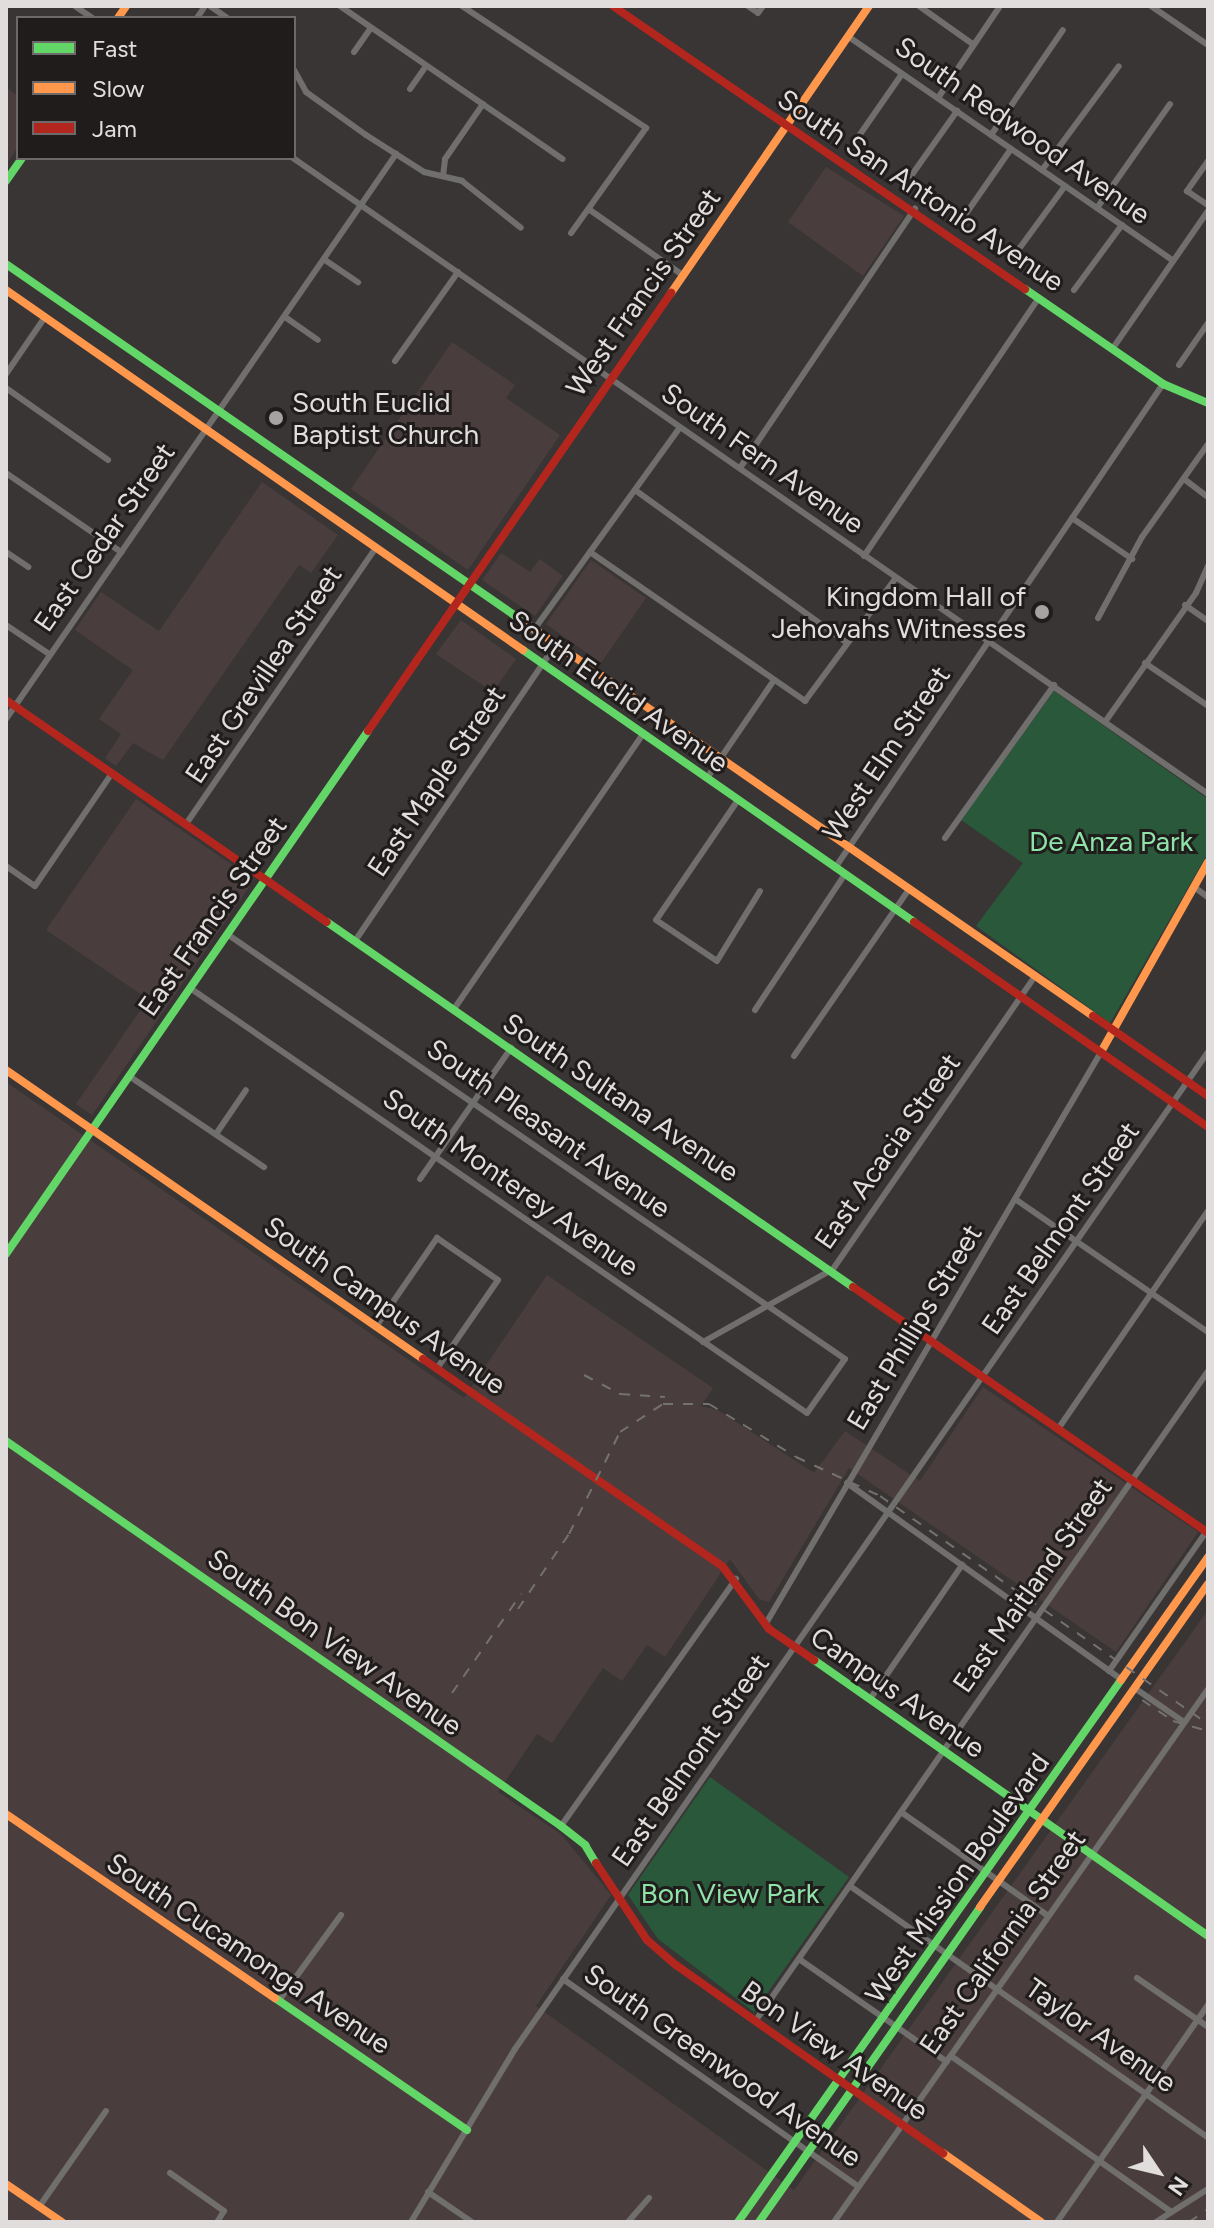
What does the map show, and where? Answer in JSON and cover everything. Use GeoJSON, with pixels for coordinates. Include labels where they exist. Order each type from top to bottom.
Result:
{"type":"FeatureCollection","features":[{"type":"Feature","properties":{"kind":"street"},"geometry":{"type":"LineString","coordinates":[[340,6],[563,159]]}},
{"type":"Feature","properties":{"kind":"street"},"geometry":{"type":"LineString","coordinates":[[462,6],[646,128],[571,233]]}},
{"type":"Feature","properties":{"kind":"street","name":"South San Antonio Avenue"},"geometry":{"type":"LineString","coordinates":[[613,6],[915,209],[1163,384],[1208,403]]}},
{"type":"Feature","properties":{"kind":"street"},"geometry":{"type":"LineString","coordinates":[[748,6],[758,13],[763,6]]}},
{"type":"Feature","properties":{"kind":"street","name":"West Francis Street"},"geometry":{"type":"LineString","coordinates":[[455,604],[869,6]]}},
{"type":"Feature","properties":{"kind":"street"},"geometry":{"type":"LineString","coordinates":[[919,6],[974,45]]}},
{"type":"Feature","properties":{"kind":"street"},"geometry":{"type":"LineString","coordinates":[[938,98],[1000,6]]}},
{"type":"Feature","properties":{"kind":"street"},"geometry":{"type":"LineString","coordinates":[[1151,6],[1208,45]]}},
{"type":"Feature","properties":{"kind":"street"},"geometry":{"type":"LineString","coordinates":[[354,52],[371,28]]}},
{"type":"Feature","properties":{"kind":"street"},"geometry":{"type":"LineString","coordinates":[[991,135],[1063,30]]}},
{"type":"Feature","properties":{"kind":"street","name":"South Redwood Avenue"},"geometry":{"type":"LineString","coordinates":[[849,37],[1172,260]]}},
{"type":"Feature","properties":{"kind":"street"},"geometry":{"type":"LineString","coordinates":[[410,89],[426,66]]}},
{"type":"Feature","properties":{"kind":"street"},"geometry":{"type":"LineString","coordinates":[[1042,170],[1119,66]]}},
{"type":"Feature","properties":{"kind":"street"},"geometry":{"type":"LineString","coordinates":[[296,74],[306,92],[396,154],[424,172],[462,181],[521,228]]}},
{"type":"Feature","properties":{"kind":"street"},"geometry":{"type":"LineString","coordinates":[[854,143],[902,74]]}},
{"type":"Feature","properties":{"kind":"street"},"geometry":{"type":"LineString","coordinates":[[443,176],[445,159],[483,104]]}},
{"type":"Feature","properties":{"kind":"street"},"geometry":{"type":"LineString","coordinates":[[1097,208],[1170,104]]}},
{"type":"Feature","properties":{"kind":"street"},"geometry":{"type":"LineString","coordinates":[[911,176],[957,111]]}},
{"type":"Feature","properties":{"kind":"street"},"geometry":{"type":"LineString","coordinates":[[963,218],[1011,149]]}},
{"type":"Feature","properties":{"kind":"street","name":"East Cedar Street"},"geometry":{"type":"LineString","coordinates":[[6,719],[396,154]]}},
{"type":"Feature","properties":{"kind":"street"},"geometry":{"type":"LineString","coordinates":[[6,181],[21,160]]}},
{"type":"Feature","properties":{"kind":"street","name":"South Fern Avenue"},"geometry":{"type":"LineString","coordinates":[[296,160],[1208,794]]}},
{"type":"Feature","properties":{"kind":"street"},"geometry":{"type":"LineString","coordinates":[[1113,348],[1208,208],[1187,191],[1208,161]]}},
{"type":"Feature","properties":{"kind":"street"},"geometry":{"type":"LineString","coordinates":[[1016,253],[1065,186]]}},
{"type":"Feature","properties":{"kind":"street"},"geometry":{"type":"LineString","coordinates":[[740,468],[915,209]]}},
{"type":"Feature","properties":{"kind":"street"},"geometry":{"type":"LineString","coordinates":[[590,210],[681,274]]}},
{"type":"Feature","properties":{"kind":"street"},"geometry":{"type":"LineString","coordinates":[[1074,290],[1122,225]]}},
{"type":"Feature","properties":{"kind":"street"},"geometry":{"type":"LineString","coordinates":[[325,260],[358,282]]}},
{"type":"Feature","properties":{"kind":"street","name":"South Euclid Avenue"},"geometry":{"type":"LineString","coordinates":[[6,266],[1208,1096]]}},
{"type":"Feature","properties":{"kind":"street"},"geometry":{"type":"LineString","coordinates":[[395,361],[458,272]]}},
{"type":"Feature","properties":{"kind":"street","name":"South Euclid Avenue"},"geometry":{"type":"LineString","coordinates":[[6,290],[1208,1127]]}},
{"type":"Feature","properties":{"kind":"street"},"geometry":{"type":"LineString","coordinates":[[864,556],[1039,298]]}},
{"type":"Feature","properties":{"kind":"street"},"geometry":{"type":"LineString","coordinates":[[6,374],[45,317]]}},
{"type":"Feature","properties":{"kind":"street"},"geometry":{"type":"LineString","coordinates":[[285,317],[318,340]]}},
{"type":"Feature","properties":{"kind":"street"},"geometry":{"type":"LineString","coordinates":[[1179,365],[1208,323]]}},
{"type":"Feature","properties":{"kind":"street"},"geometry":{"type":"LineString","coordinates":[[80,342],[93,324]]}},
{"type":"Feature","properties":{"kind":"street","name":"West Elm Street"},"geometry":{"type":"LineString","coordinates":[[835,868],[1163,384]]}},
{"type":"Feature","properties":{"kind":"street"},"geometry":{"type":"LineString","coordinates":[[6,388],[108,460]]}},
{"type":"Feature","properties":{"kind":"street"},"geometry":{"type":"LineString","coordinates":[[533,631],[680,427]]}},
{"type":"Feature","properties":{"kind":"street"},"geometry":{"type":"LineString","coordinates":[[1098,618],[1132,559],[1208,444]]}},
{"type":"Feature","properties":{"kind":"street"},"geometry":{"type":"LineString","coordinates":[[6,473],[121,552]]}},
{"type":"Feature","properties":{"kind":"street"},"geometry":{"type":"LineString","coordinates":[[1184,479],[1208,497]]}},
{"type":"Feature","properties":{"kind":"street"},"geometry":{"type":"LineString","coordinates":[[635,490],[847,643]]}},
{"type":"Feature","properties":{"kind":"street"},"geometry":{"type":"LineString","coordinates":[[331,517],[345,500]]}},
{"type":"Feature","properties":{"kind":"street"},"geometry":{"type":"LineString","coordinates":[[1072,518],[1132,559]]}},
{"type":"Feature","properties":{"kind":"street","name":"East Grevillea Street"},"geometry":{"type":"LineString","coordinates":[[186,824],[376,548]]}},
{"type":"Feature","properties":{"kind":"street"},"geometry":{"type":"LineString","coordinates":[[6,552],[28,567]]}},
{"type":"Feature","properties":{"kind":"street"},"geometry":{"type":"LineString","coordinates":[[590,552],[805,701],[895,579]]}},
{"type":"Feature","properties":{"kind":"street"},"geometry":{"type":"LineString","coordinates":[[1105,722],[1208,566]]}},
{"type":"Feature","properties":{"kind":"street","name":"East Francis Street"},"geometry":{"type":"LineString","coordinates":[[6,1254],[455,604]]}},
{"type":"Feature","properties":{"kind":"street"},"geometry":{"type":"LineString","coordinates":[[1185,605],[1208,621]]}},
{"type":"Feature","properties":{"kind":"street"},"geometry":{"type":"LineString","coordinates":[[6,625],[49,654]]}},
{"type":"Feature","properties":{"kind":"street","name":"East Maple Street"},"geometry":{"type":"LineString","coordinates":[[355,941],[555,646]]}},
{"type":"Feature","properties":{"kind":"street"},"geometry":{"type":"LineString","coordinates":[[1145,663],[1208,706]]}},
{"type":"Feature","properties":{"kind":"street"},"geometry":{"type":"LineString","coordinates":[[707,778],[774,680]]}},
{"type":"Feature","properties":{"kind":"street"},"geometry":{"type":"LineString","coordinates":[[945,838],[1054,685]]}},
{"type":"Feature","properties":{"kind":"street","name":"South Sultana Avenue"},"geometry":{"type":"LineString","coordinates":[[6,700],[833,1269],[1207,1531]]}},
{"type":"Feature","properties":{"kind":"street"},"geometry":{"type":"LineString","coordinates":[[454,1009],[643,734]]}},
{"type":"Feature","properties":{"kind":"street"},"geometry":{"type":"LineString","coordinates":[[6,866],[35,886],[112,773]]}},
{"type":"Feature","properties":{"kind":"street"},"geometry":{"type":"LineString","coordinates":[[738,800],[656,920],[717,961],[760,891]]}},
{"type":"Feature","properties":{"kind":"street"},"geometry":{"type":"LineString","coordinates":[[1101,1052],[1208,862]]}},
{"type":"Feature","properties":{"kind":"street"},"geometry":{"type":"LineString","coordinates":[[755,1010],[845,874]]}},
{"type":"Feature","properties":{"kind":"street"},"geometry":{"type":"LineString","coordinates":[[1194,887],[1208,897]]}},
{"type":"Feature","properties":{"kind":"street"},"geometry":{"type":"LineString","coordinates":[[794,1056],[909,889]]}},
{"type":"Feature","properties":{"kind":"street","name":"South Pleasant Avenue"},"geometry":{"type":"LineString","coordinates":[[227,934],[845,1359],[807,1413]]}},
{"type":"Feature","properties":{"kind":"street","name":"East Acacia Street"},"geometry":{"type":"LineString","coordinates":[[703,1342],[833,1269],[1036,975]]}},
{"type":"Feature","properties":{"kind":"street","name":"South Monterey Avenue"},"geometry":{"type":"LineString","coordinates":[[190,988],[807,1413]]}},
{"type":"Feature","properties":{"kind":"street"},"geometry":{"type":"LineString","coordinates":[[420,1179],[511,1048]]}},
{"type":"Feature","properties":{"kind":"street","name":"East Phillips Street"},"geometry":{"type":"LineString","coordinates":[[765,1625],[1101,1052]]}},
{"type":"Feature","properties":{"kind":"street","name":"East Belmont Street"},"geometry":{"type":"LineString","coordinates":[[411,2222],[563,1979],[1208,1052]]}},
{"type":"Feature","properties":{"kind":"street","name":"South Campus Avenue"},"geometry":{"type":"LineString","coordinates":[[6,1070],[438,1367],[736,1579]]}},
{"type":"Feature","properties":{"kind":"street"},"geometry":{"type":"LineString","coordinates":[[129,1076],[264,1167]]}},
{"type":"Feature","properties":{"kind":"street"},"geometry":{"type":"LineString","coordinates":[[216,1134],[246,1090]]}},
{"type":"Feature","properties":{"kind":"street"},"geometry":{"type":"LineString","coordinates":[[1015,1199],[1208,1332]]}},
{"type":"Feature","properties":{"kind":"street"},"geometry":{"type":"LineString","coordinates":[[1058,1429],[1208,1211]]}},
{"type":"Feature","properties":{"kind":"street"},"geometry":{"type":"LineString","coordinates":[[377,1325],[437,1238],[498,1280],[438,1367]]}},
{"type":"Feature","properties":{"kind":"street","name":"East Maitland Street"},"geometry":{"type":"LineString","coordinates":[[756,2020],[1208,1371]]}},
{"type":"Feature","properties":{"kind":"street","name":"South Bon View Avenue"},"geometry":{"type":"LineString","coordinates":[[6,1441],[561,1826],[585,1845],[621,1897]]}},
{"type":"Feature","properties":{"kind":"street"},"geometry":{"type":"LineString","coordinates":[[847,1483],[1122,1680]]}},
{"type":"Feature","properties":{"kind":"street"},"geometry":{"type":"LineString","coordinates":[[1109,1671],[1207,1531]]}},
{"type":"Feature","properties":{"kind":"street","name":"West Mission Boulevard"},"geometry":{"type":"LineString","coordinates":[[738,2222],[937,1947],[1208,1557]]}},
{"type":"Feature","properties":{"kind":"street"},"geometry":{"type":"LineString","coordinates":[[870,1699],[962,1565]]}},
{"type":"Feature","properties":{"kind":"street"},"geometry":{"type":"LineString","coordinates":[[561,1826],[736,1579]]}},
{"type":"Feature","properties":{"kind":"street","name":"Campus Avenue"},"geometry":{"type":"LineString","coordinates":[[736,1579],[765,1625],[1208,1936]]}},
{"type":"Feature","properties":{"kind":"street"},"geometry":{"type":"LineString","coordinates":[[759,2222],[1208,1584]]}},
{"type":"Feature","properties":{"kind":"street"},"geometry":{"type":"LineString","coordinates":[[1136,1689],[1184,1722]]}},
{"type":"Feature","properties":{"kind":"street","name":"East California Street"},"geometry":{"type":"LineString","coordinates":[[834,2222],[1208,1689]]}},
{"type":"Feature","properties":{"kind":"street"},"geometry":{"type":"LineString","coordinates":[[901,1812],[1047,1915]]}},
{"type":"Feature","properties":{"kind":"street","name":"South Cucamonga Avenue"},"geometry":{"type":"LineString","coordinates":[[6,1814],[467,2130]]}},
{"type":"Feature","properties":{"kind":"street","name":"Taylor Avenue"},"geometry":{"type":"LineString","coordinates":[[850,1886],[1208,2138]]}},
{"type":"Feature","properties":{"kind":"street","name":"Bon View Avenue"},"geometry":{"type":"LineString","coordinates":[[621,1897],[647,1940],[1041,2222]]}},
{"type":"Feature","properties":{"kind":"street"},"geometry":{"type":"LineString","coordinates":[[280,1999],[341,1915]]}},
{"type":"Feature","properties":{"kind":"street"},"geometry":{"type":"LineString","coordinates":[[799,1959],[1171,2212]]}},
{"type":"Feature","properties":{"kind":"street"},"geometry":{"type":"LineString","coordinates":[[1137,1978],[1208,2027]]}},
{"type":"Feature","properties":{"kind":"street","name":"South Greenwood Avenue"},"geometry":{"type":"LineString","coordinates":[[563,1979],[858,2186]]}},
{"type":"Feature","properties":{"kind":"street"},"geometry":{"type":"LineString","coordinates":[[1057,2222],[1208,2005]]}},
{"type":"Feature","properties":{"kind":"street"},"geometry":{"type":"LineString","coordinates":[[39,2207],[106,2111]]}},
{"type":"Feature","properties":{"kind":"street"},"geometry":{"type":"LineString","coordinates":[[170,2173],[224,2211],[217,2222]]}},
{"type":"Feature","properties":{"kind":"street"},"geometry":{"type":"LineString","coordinates":[[6,2184],[62,2222]]}},
{"type":"Feature","properties":{"kind":"street"},"geometry":{"type":"LineString","coordinates":[[1156,2222],[1208,2189]]}},
{"type":"Feature","properties":{"kind":"street"},"geometry":{"type":"LineString","coordinates":[[428,2192],[472,2222]]}},
{"type":"Feature","properties":{"kind":"street"},"geometry":{"type":"LineString","coordinates":[[628,2222],[649,2198]]}},
{"type":"Feature","properties":{"kind":"shaded area"},"geometry":{"type":"Polygon","coordinates":[[[6,87],[16,94],[16,150],[6,165],[6,87]]]}},
{"type":"Feature","properties":{"kind":"shaded area"},"geometry":{"type":"Polygon","coordinates":[[[826,167],[904,216],[863,276],[788,222],[826,167]]]}},
{"type":"Feature","properties":{"kind":"shaded area"},"geometry":{"type":"Polygon","coordinates":[[[452,342],[515,385],[506,398],[560,435],[468,570],[351,489],[452,342]]]}},
{"type":"Feature","properties":{"kind":"shaded area"},"geometry":{"type":"Polygon","coordinates":[[[262,482],[338,535],[311,573],[299,565],[163,760],[133,743],[116,766],[105,758],[121,734],[99,719],[133,670],[75,630],[101,592],[159,631],[262,482]]]}},
{"type":"Feature","properties":{"kind":"shaded area"},"geometry":{"type":"Polygon","coordinates":[[[501,553],[530,572],[540,559],[563,576],[535,616],[482,580],[501,553]]]}},
{"type":"Feature","properties":{"kind":"shaded area"},"geometry":{"type":"Polygon","coordinates":[[[591,560],[646,598],[601,663],[546,624],[591,560]]]}},
{"type":"Feature","properties":{"kind":"shaded area"},"geometry":{"type":"Polygon","coordinates":[[[461,620],[516,659],[493,692],[436,654],[461,620]]]}},
{"type":"Feature","properties":{"kind":"shaded area"},"geometry":{"type":"Polygon","coordinates":[[[136,799],[254,880],[92,1115],[76,1104],[148,999],[46,930],[136,799]]]}},
{"type":"Feature","properties":{"kind":"shaded area"},"geometry":{"type":"Polygon","coordinates":[[[6,1082],[464,1398],[547,1275],[713,1388],[701,1406],[718,1410],[814,1473],[845,1431],[920,1481],[983,1387],[1198,1532],[1116,1652],[849,1468],[769,1602],[759,1599],[730,1559],[665,1657],[647,1645],[622,1681],[603,1668],[552,1743],[537,1734],[498,1792],[561,1834],[611,1895],[536,2006],[794,2190],[1208,1610],[1208,2222],[6,2222],[6,1082]]]}},
{"type":"Feature","properties":{"kind":"green space","name":"De Anza Park"},"geometry":{"type":"Polygon","coordinates":[[[1054,691],[1208,799],[1208,853],[1110,1023],[976,926],[1023,863],[961,820],[1054,691]]]}},
{"type":"Feature","properties":{"kind":"green space","name":"Bon View Park"},"geometry":{"type":"Polygon","coordinates":[[[710,1777],[849,1877],[754,2012],[658,1939],[628,1895],[710,1777]]]}},
{"type":"Feature","properties":{"kind":"railway"},"geometry":{"type":"LineString","coordinates":[[584,1375],[620,1394],[665,1397]]}},
{"type":"Feature","properties":{"kind":"railway"},"geometry":{"type":"LineString","coordinates":[[518,1609],[569,1534],[620,1432],[663,1404],[709,1404],[796,1457],[880,1496],[1208,1724]]}},
{"type":"Feature","properties":{"kind":"railway"},"geometry":{"type":"LineString","coordinates":[[452,1693],[521,1594]]}},
{"type":"Feature","properties":{"kind":"railway"},"geometry":{"type":"LineString","coordinates":[[1142,1700],[1173,1721],[1208,1731]]}},
{"type":"Feature","properties":{"kind":"railway"},"geometry":{"type":"LineString","coordinates":[[1189,2222],[1208,2209]]}},
{"type":"Feature","properties":{"kind":"traffic: fast"},"geometry":{"type":"LineString","coordinates":[[6,181],[21,160]]}},
{"type":"Feature","properties":{"kind":"traffic: fast"},"geometry":{"type":"LineString","coordinates":[[6,264],[527,624]]}},
{"type":"Feature","properties":{"kind":"traffic: fast"},"geometry":{"type":"LineString","coordinates":[[1025,289],[1163,384],[1208,403]]}},
{"type":"Feature","properties":{"kind":"traffic: fast"},"geometry":{"type":"LineString","coordinates":[[523,650],[914,922]]}},
{"type":"Feature","properties":{"kind":"traffic: fast"},"geometry":{"type":"LineString","coordinates":[[6,1254],[368,731]]}},
{"type":"Feature","properties":{"kind":"traffic: fast"},"geometry":{"type":"LineString","coordinates":[[327,922],[853,1287]]}},
{"type":"Feature","properties":{"kind":"traffic: fast"},"geometry":{"type":"LineString","coordinates":[[6,1441],[561,1826],[585,1845],[596,1863]]}},
{"type":"Feature","properties":{"kind":"traffic: fast"},"geometry":{"type":"LineString","coordinates":[[814,1660],[1208,1936]]}},
{"type":"Feature","properties":{"kind":"traffic: fast"},"geometry":{"type":"LineString","coordinates":[[738,2222],[1121,1680]]}},
{"type":"Feature","properties":{"kind":"traffic: fast"},"geometry":{"type":"LineString","coordinates":[[759,2222],[980,1907]]}},
{"type":"Feature","properties":{"kind":"traffic: fast"},"geometry":{"type":"LineString","coordinates":[[275,1998],[467,2130]]}},
{"type":"Feature","properties":{"kind":"traffic: slow"},"geometry":{"type":"LineString","coordinates":[[119,16],[126,6]]}},
{"type":"Feature","properties":{"kind":"traffic: slow"},"geometry":{"type":"LineString","coordinates":[[671,293],[869,6]]}},
{"type":"Feature","properties":{"kind":"traffic: slow"},"geometry":{"type":"LineString","coordinates":[[6,290],[523,650]]}},
{"type":"Feature","properties":{"kind":"traffic: slow"},"geometry":{"type":"LineString","coordinates":[[527,624],[1093,1016]]}},
{"type":"Feature","properties":{"kind":"traffic: slow"},"geometry":{"type":"LineString","coordinates":[[1101,1052],[1208,862]]}},
{"type":"Feature","properties":{"kind":"traffic: slow"},"geometry":{"type":"LineString","coordinates":[[6,1070],[423,1359]]}},
{"type":"Feature","properties":{"kind":"traffic: slow"},"geometry":{"type":"LineString","coordinates":[[1121,1680],[1208,1557]]}},
{"type":"Feature","properties":{"kind":"traffic: slow"},"geometry":{"type":"LineString","coordinates":[[980,1907],[1208,1584]]}},
{"type":"Feature","properties":{"kind":"traffic: slow"},"geometry":{"type":"LineString","coordinates":[[6,1814],[275,1998]]}},
{"type":"Feature","properties":{"kind":"traffic: slow"},"geometry":{"type":"LineString","coordinates":[[943,2153],[1041,2222]]}},
{"type":"Feature","properties":{"kind":"traffic: slow"},"geometry":{"type":"LineString","coordinates":[[6,2184],[62,2222]]}},
{"type":"Feature","properties":{"kind":"traffic: jam"},"geometry":{"type":"LineString","coordinates":[[613,6],[1025,289]]}},
{"type":"Feature","properties":{"kind":"traffic: jam"},"geometry":{"type":"LineString","coordinates":[[368,731],[671,293]]}},
{"type":"Feature","properties":{"kind":"traffic: jam"},"geometry":{"type":"LineString","coordinates":[[6,700],[327,922]]}},
{"type":"Feature","properties":{"kind":"traffic: jam"},"geometry":{"type":"LineString","coordinates":[[914,922],[1208,1127]]}},
{"type":"Feature","properties":{"kind":"traffic: jam"},"geometry":{"type":"LineString","coordinates":[[1093,1016],[1208,1096]]}},
{"type":"Feature","properties":{"kind":"traffic: jam"},"geometry":{"type":"LineString","coordinates":[[853,1287],[1208,1533]]}},
{"type":"Feature","properties":{"kind":"traffic: jam"},"geometry":{"type":"LineString","coordinates":[[423,1359],[723,1567],[769,1629],[814,1660]]}},
{"type":"Feature","properties":{"kind":"traffic: jam"},"geometry":{"type":"LineString","coordinates":[[596,1863],[647,1940],[676,1965],[943,2153]]}},
{"type":"Feature","properties":{"kind":"place","name":"South Euclid Baptist Church"},"geometry":{"type":"Point","coordinates":[276,418]}},
{"type":"Feature","properties":{"kind":"place","name":"Kingdom Hall of Jehovahs Witnesses"},"geometry":{"type":"Point","coordinates":[1042,612]}}]}
